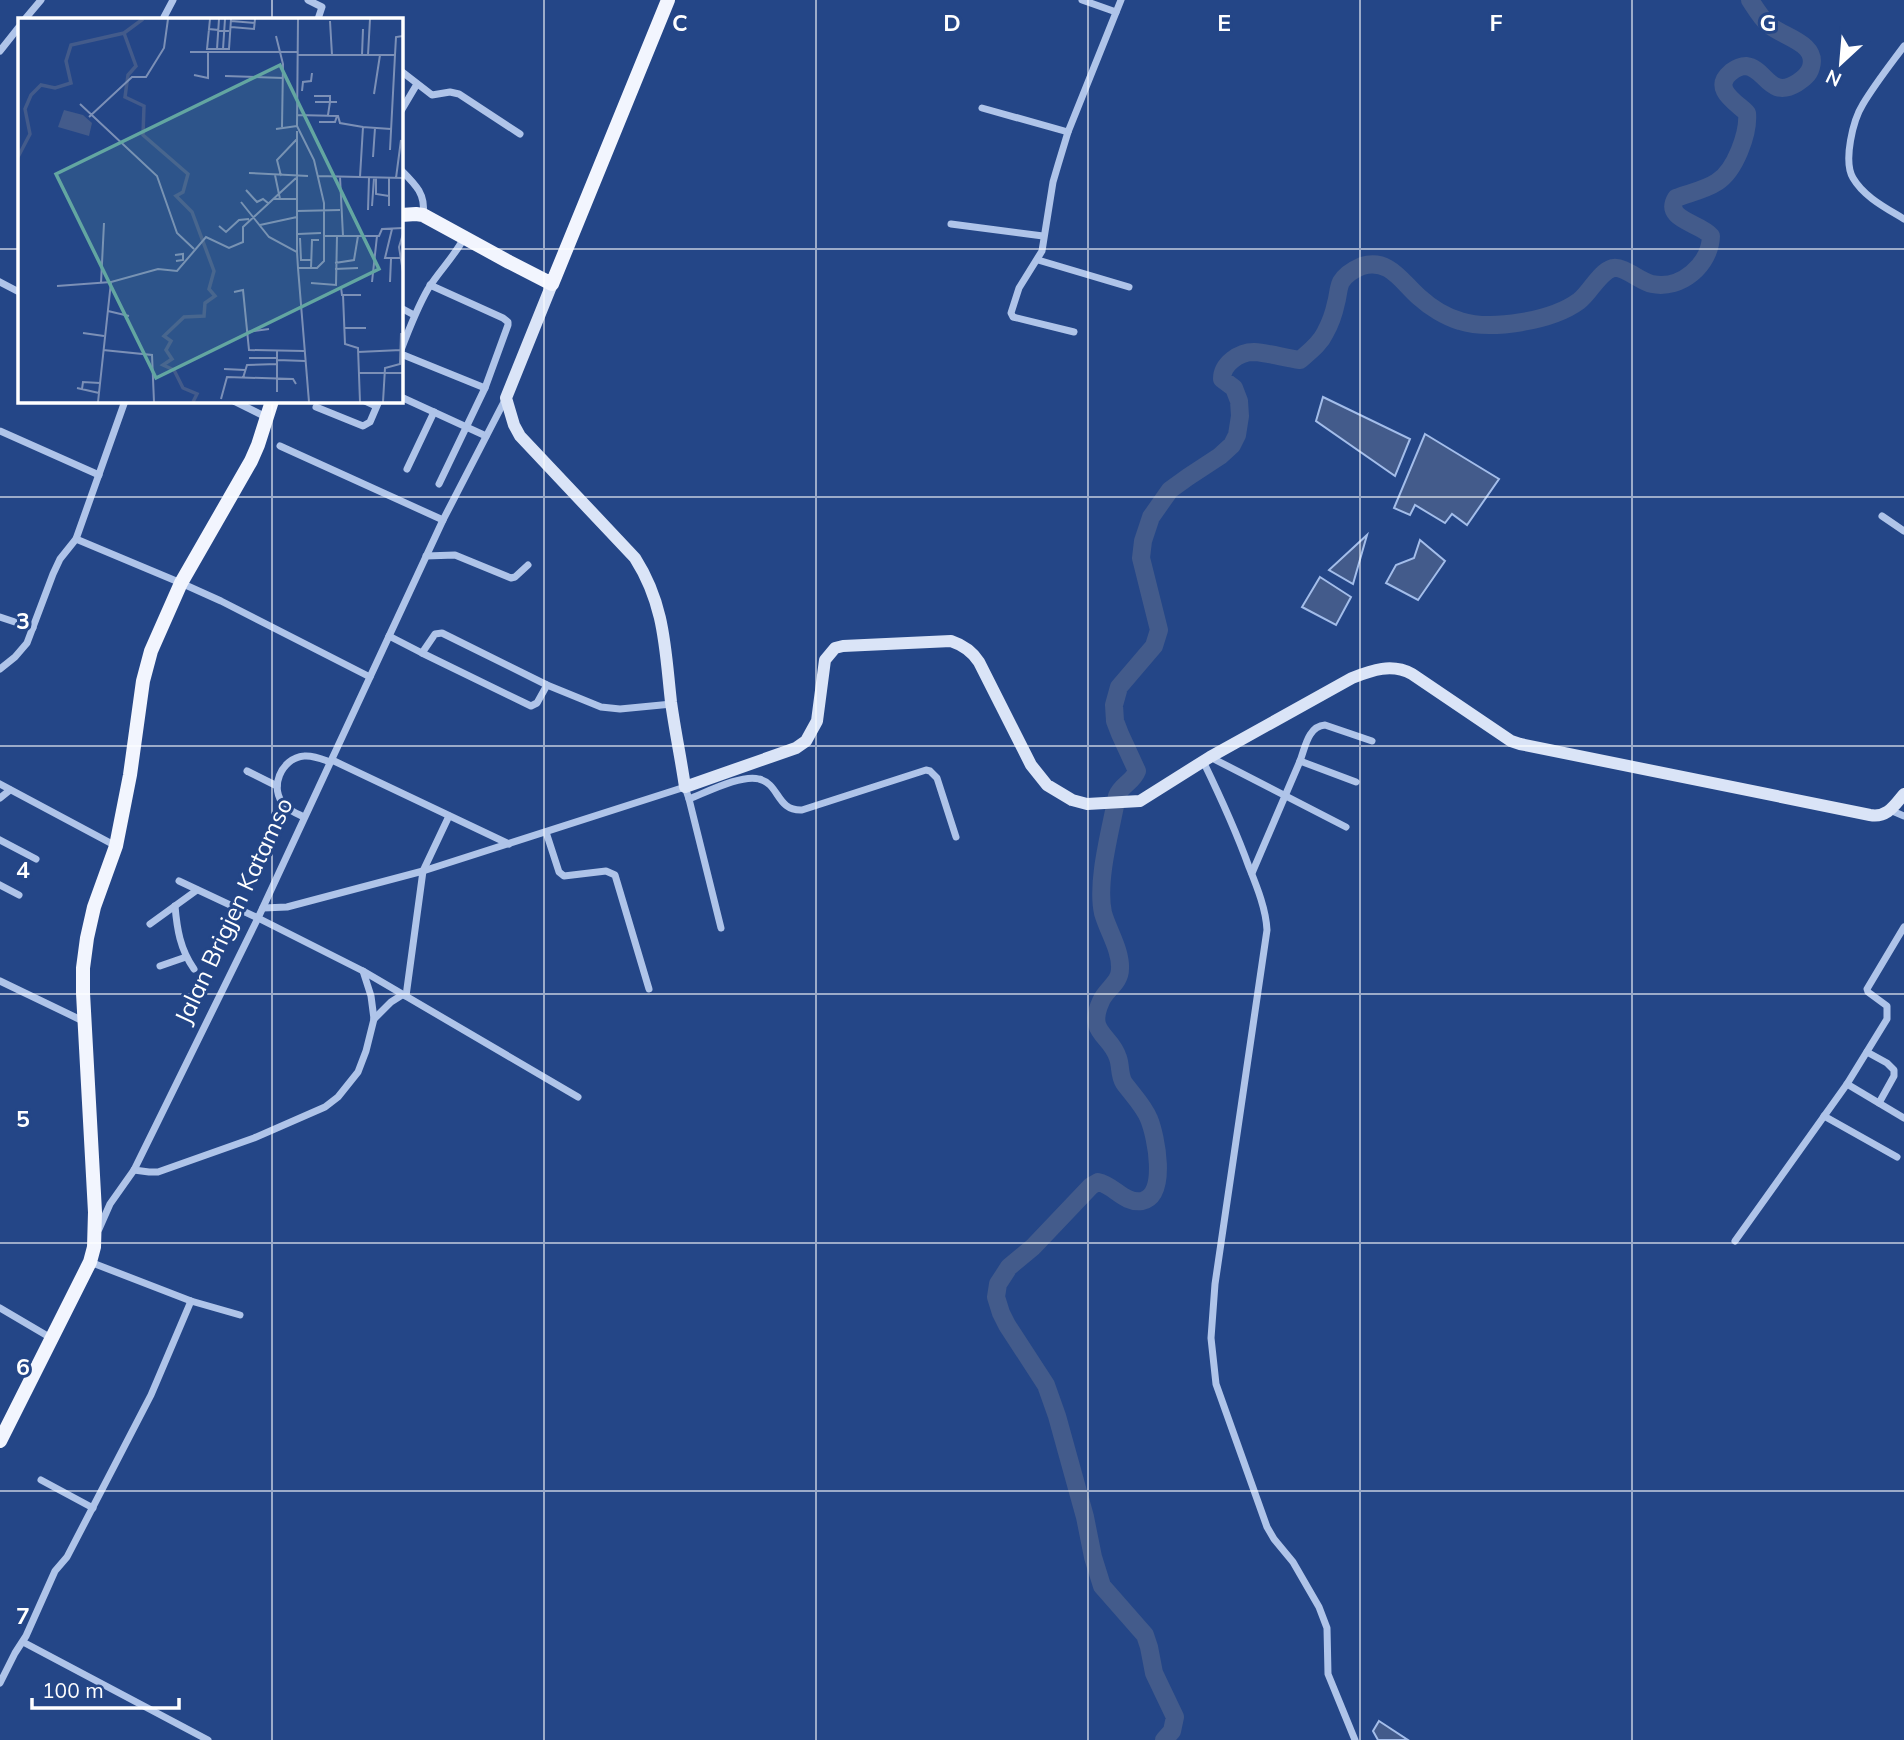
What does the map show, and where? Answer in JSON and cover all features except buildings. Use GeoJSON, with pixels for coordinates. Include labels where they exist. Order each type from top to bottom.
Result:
{"type":"FeatureCollection","features":[{"type":"Feature","properties":{"kind":"main road"},"geometry":{"type":"LineString","coordinates":[[402,215],[423,215],[552,284],[668,0]]}},
{"type":"Feature","properties":{"kind":"main road"},"geometry":{"type":"LineString","coordinates":[[92,1255],[95,1212],[83,968],[87,938],[94,907],[116,846],[147,665],[181,583],[251,461],[272,402]]}},
{"type":"Feature","properties":{"kind":"main road","name":"Jalan Brigjen Katamso"},"geometry":{"type":"LineString","coordinates":[[0,1441],[92,1255]]}},
{"type":"Feature","properties":{"kind":"street"},"geometry":{"type":"LineString","coordinates":[[26,18],[41,0]]}},
{"type":"Feature","properties":{"kind":"street"},"geometry":{"type":"LineString","coordinates":[[164,17],[173,0]]}},
{"type":"Feature","properties":{"kind":"street"},"geometry":{"type":"LineString","coordinates":[[308,0],[324,4]]}},
{"type":"Feature","properties":{"kind":"street"},"geometry":{"type":"LineString","coordinates":[[1082,0],[1116,12]]}},
{"type":"Feature","properties":{"kind":"street"},"geometry":{"type":"LineString","coordinates":[[1074,332],[1011,315],[1019,288],[1042,251],[1053,183],[1068,132],[1121,0]]}},
{"type":"Feature","properties":{"kind":"street"},"geometry":{"type":"LineString","coordinates":[[0,51],[18,28]]}},
{"type":"Feature","properties":{"kind":"street"},"geometry":{"type":"LineString","coordinates":[[1904,46],[1861,106],[1851,136],[1849,158],[1851,176],[1866,194],[1904,219]]}},
{"type":"Feature","properties":{"kind":"street"},"geometry":{"type":"LineString","coordinates":[[402,72],[432,95],[450,92],[459,94],[520,134]]}},
{"type":"Feature","properties":{"kind":"street"},"geometry":{"type":"LineString","coordinates":[[402,109],[417,84]]}},
{"type":"Feature","properties":{"kind":"street"},"geometry":{"type":"LineString","coordinates":[[982,108],[1068,132]]}},
{"type":"Feature","properties":{"kind":"street"},"geometry":{"type":"LineString","coordinates":[[402,171],[423,198],[423,215]]}},
{"type":"Feature","properties":{"kind":"street"},"geometry":{"type":"LineString","coordinates":[[951,224],[1043,236]]}},
{"type":"Feature","properties":{"kind":"street"},"geometry":{"type":"LineString","coordinates":[[402,349],[414,315],[430,285],[451,260],[464,238]]}},
{"type":"Feature","properties":{"kind":"street"},"geometry":{"type":"LineString","coordinates":[[1038,260],[1129,287]]}},
{"type":"Feature","properties":{"kind":"street"},"geometry":{"type":"LineString","coordinates":[[0,282],[18,291]]}},
{"type":"Feature","properties":{"kind":"street"},"geometry":{"type":"LineString","coordinates":[[552,284],[506,398],[520,436],[635,558],[647,576],[663,625],[672,704],[687,793],[722,928]]}},
{"type":"Feature","properties":{"kind":"street"},"geometry":{"type":"LineString","coordinates":[[430,285],[508,322],[485,388],[439,484]]}},
{"type":"Feature","properties":{"kind":"street"},"geometry":{"type":"LineString","coordinates":[[402,309],[414,315]]}},
{"type":"Feature","properties":{"kind":"street"},"geometry":{"type":"LineString","coordinates":[[402,352],[485,388]]}},
{"type":"Feature","properties":{"kind":"street"},"geometry":{"type":"LineString","coordinates":[[402,397],[486,436]]}},
{"type":"Feature","properties":{"kind":"street","name":"Jalan Brigjen Katamso"},"geometry":{"type":"LineString","coordinates":[[92,1255],[99,1227],[110,1204],[134,1170],[263,908],[443,520],[506,398]]}},
{"type":"Feature","properties":{"kind":"street"},"geometry":{"type":"LineString","coordinates":[[0,669],[22,650],[60,559],[76,539],[125,402]]}},
{"type":"Feature","properties":{"kind":"street"},"geometry":{"type":"LineString","coordinates":[[236,402],[266,416]]}},
{"type":"Feature","properties":{"kind":"street"},"geometry":{"type":"LineString","coordinates":[[316,407],[363,426],[370,422],[378,403]]}},
{"type":"Feature","properties":{"kind":"street"},"geometry":{"type":"LineString","coordinates":[[407,469],[434,412]]}},
{"type":"Feature","properties":{"kind":"street"},"geometry":{"type":"LineString","coordinates":[[0,431],[99,475]]}},
{"type":"Feature","properties":{"kind":"street"},"geometry":{"type":"LineString","coordinates":[[280,446],[443,520]]}},
{"type":"Feature","properties":{"kind":"street"},"geometry":{"type":"LineString","coordinates":[[1882,516],[1904,531]]}},
{"type":"Feature","properties":{"kind":"street"},"geometry":{"type":"LineString","coordinates":[[76,539],[181,583],[370,677]]}},
{"type":"Feature","properties":{"kind":"street"},"geometry":{"type":"LineString","coordinates":[[426,556],[455,555],[511,578],[528,565]]}},
{"type":"Feature","properties":{"kind":"street"},"geometry":{"type":"LineString","coordinates":[[0,617],[33,628]]}},
{"type":"Feature","properties":{"kind":"street"},"geometry":{"type":"LineString","coordinates":[[422,653],[435,634],[442,633],[547,685],[601,707],[620,709],[672,704]]}},
{"type":"Feature","properties":{"kind":"street"},"geometry":{"type":"LineString","coordinates":[[389,636],[531,706],[537,703],[547,685]]}},
{"type":"Feature","properties":{"kind":"street"},"geometry":{"type":"LineString","coordinates":[[687,793],[796,748],[806,741],[817,721],[825,660],[835,648],[951,641],[974,654],[1039,776],[1058,793],[1087,804],[1140,800],[1206,759],[1352,678],[1368,671],[1393,668],[1412,674],[1511,741],[1520,744],[1870,816],[1881,816],[1891,810],[1904,794]]}},
{"type":"Feature","properties":{"kind":"street"},"geometry":{"type":"LineString","coordinates":[[1252,874],[1314,728],[1325,725],[1372,741]]}},
{"type":"Feature","properties":{"kind":"street"},"geometry":{"type":"LineString","coordinates":[[304,817],[286,806],[280,798],[277,786],[279,774],[286,764],[296,758],[313,756],[331,761],[509,844]]}},
{"type":"Feature","properties":{"kind":"street"},"geometry":{"type":"LineString","coordinates":[[1206,759],[1346,827]]}},
{"type":"Feature","properties":{"kind":"street"},"geometry":{"type":"LineString","coordinates":[[1206,759],[1252,874],[1266,915],[1267,930],[1215,1284],[1211,1338],[1216,1384],[1267,1527],[1293,1562],[1319,1607],[1327,1628],[1328,1674],[1355,1740]]}},
{"type":"Feature","properties":{"kind":"street"},"geometry":{"type":"LineString","coordinates":[[1300,761],[1356,782]]}},
{"type":"Feature","properties":{"kind":"street"},"geometry":{"type":"LineString","coordinates":[[263,908],[287,907],[423,872],[545,832],[745,778],[760,779],[772,786],[790,809],[802,810],[926,770],[930,771],[937,778],[956,837]]}},
{"type":"Feature","properties":{"kind":"street"},"geometry":{"type":"LineString","coordinates":[[247,771],[277,786]]}},
{"type":"Feature","properties":{"kind":"street"},"geometry":{"type":"LineString","coordinates":[[0,785],[116,846]]}},
{"type":"Feature","properties":{"kind":"street"},"geometry":{"type":"LineString","coordinates":[[0,799],[10,790]]}},
{"type":"Feature","properties":{"kind":"street"},"geometry":{"type":"LineString","coordinates":[[1891,810],[1904,816]]}},
{"type":"Feature","properties":{"kind":"street"},"geometry":{"type":"LineString","coordinates":[[404,996],[423,872],[449,816]]}},
{"type":"Feature","properties":{"kind":"street"},"geometry":{"type":"LineString","coordinates":[[545,832],[559,872],[564,876],[606,871],[615,875],[649,989]]}},
{"type":"Feature","properties":{"kind":"street"},"geometry":{"type":"LineString","coordinates":[[0,840],[36,859]]}},
{"type":"Feature","properties":{"kind":"street"},"geometry":{"type":"LineString","coordinates":[[179,881],[363,971],[578,1097]]}},
{"type":"Feature","properties":{"kind":"street"},"geometry":{"type":"LineString","coordinates":[[0,885],[19,895]]}},
{"type":"Feature","properties":{"kind":"street"},"geometry":{"type":"LineString","coordinates":[[150,924],[197,890]]}},
{"type":"Feature","properties":{"kind":"street"},"geometry":{"type":"LineString","coordinates":[[175,906],[178,934],[186,957],[194,969]]}},
{"type":"Feature","properties":{"kind":"street"},"geometry":{"type":"LineString","coordinates":[[1735,1241],[1847,1084],[1887,1019],[1887,1006],[1868,992],[1867,987],[1904,927]]}},
{"type":"Feature","properties":{"kind":"street"},"geometry":{"type":"LineString","coordinates":[[160,966],[186,957]]}},
{"type":"Feature","properties":{"kind":"street"},"geometry":{"type":"LineString","coordinates":[[134,1170],[158,1172],[254,1138],[325,1107],[338,1097],[358,1072],[374,1019],[371,996],[363,971]]}},
{"type":"Feature","properties":{"kind":"street"},"geometry":{"type":"LineString","coordinates":[[0,981],[84,1022]]}},
{"type":"Feature","properties":{"kind":"street"},"geometry":{"type":"LineString","coordinates":[[374,1019],[391,1002],[404,996]]}},
{"type":"Feature","properties":{"kind":"street"},"geometry":{"type":"LineString","coordinates":[[1867,1052],[1894,1070],[1894,1076],[1879,1103]]}},
{"type":"Feature","properties":{"kind":"street"},"geometry":{"type":"LineString","coordinates":[[1847,1084],[1904,1118]]}},
{"type":"Feature","properties":{"kind":"street"},"geometry":{"type":"LineString","coordinates":[[1824,1116],[1896,1157]]}},
{"type":"Feature","properties":{"kind":"street"},"geometry":{"type":"LineString","coordinates":[[92,1255],[191,1301],[240,1315]]}},
{"type":"Feature","properties":{"kind":"street"},"geometry":{"type":"LineString","coordinates":[[0,1683],[23,1642],[55,1571],[68,1557],[151,1395],[191,1301]]}},
{"type":"Feature","properties":{"kind":"street"},"geometry":{"type":"LineString","coordinates":[[0,1308],[51,1338]]}},
{"type":"Feature","properties":{"kind":"street"},"geometry":{"type":"LineString","coordinates":[[41,1480],[93,1508]]}},
{"type":"Feature","properties":{"kind":"street"},"geometry":{"type":"LineString","coordinates":[[23,1642],[208,1740]]}},
{"type":"Feature","properties":{"kind":"water"},"geometry":{"type":"Polygon","coordinates":[[[1323,397],[1410,439],[1395,476],[1316,421],[1323,397]]]}},
{"type":"Feature","properties":{"kind":"water"},"geometry":{"type":"Polygon","coordinates":[[[1425,434],[1499,479],[1467,525],[1452,514],[1445,523],[1415,505],[1410,515],[1394,508],[1425,434]]]}},
{"type":"Feature","properties":{"kind":"water"},"geometry":{"type":"Polygon","coordinates":[[[1367,535],[1353,584],[1329,570],[1367,535]]]}},
{"type":"Feature","properties":{"kind":"water"},"geometry":{"type":"Polygon","coordinates":[[[1420,540],[1445,561],[1418,600],[1386,583],[1396,565],[1414,558],[1420,540]]]}},
{"type":"Feature","properties":{"kind":"water"},"geometry":{"type":"Polygon","coordinates":[[[1320,577],[1351,597],[1336,625],[1302,607],[1320,577]]]}},
{"type":"Feature","properties":{"kind":"water"},"geometry":{"type":"Polygon","coordinates":[[[1379,1721],[1408,1740],[1378,1740],[1373,1731],[1379,1721]]]}},
{"type":"Feature","properties":{"kind":"waterway"},"geometry":{"type":"LineString","coordinates":[[1164,1740],[1172,1731],[1175,1717],[1154,1673],[1145,1635],[1102,1586],[1057,1416],[1046,1385],[1007,1325],[996,1297],[998,1284],[1009,1267],[1033,1247],[1091,1186],[1098,1182],[1136,1201],[1150,1196],[1155,1188],[1157,1151],[1149,1119],[1124,1083],[1115,1050],[1101,1033],[1096,1020],[1101,1001],[1118,978],[1120,969],[1101,900],[1105,855],[1117,796],[1137,771],[1115,721],[1114,705],[1119,687],[1154,646],[1159,630],[1141,558],[1151,517],[1170,490],[1232,445],[1237,435],[1240,416],[1239,401],[1234,388],[1222,379],[1228,364],[1243,354],[1254,352],[1300,360],[1327,330],[1341,282],[1350,272],[1362,266],[1380,265],[1394,272],[1423,301],[1449,317],[1488,325],[1538,319],[1567,308],[1579,301],[1603,274],[1613,268],[1622,269],[1648,283],[1663,285],[1683,279],[1692,273],[1705,257],[1711,236],[1679,216],[1673,205],[1676,198],[1707,187],[1724,177],[1740,151],[1746,131],[1747,113],[1727,95],[1724,90],[1725,78],[1734,70],[1746,66],[1753,68],[1774,86],[1788,87],[1804,78],[1811,67],[1812,59],[1804,46],[1769,25],[1750,0]]}}]}
